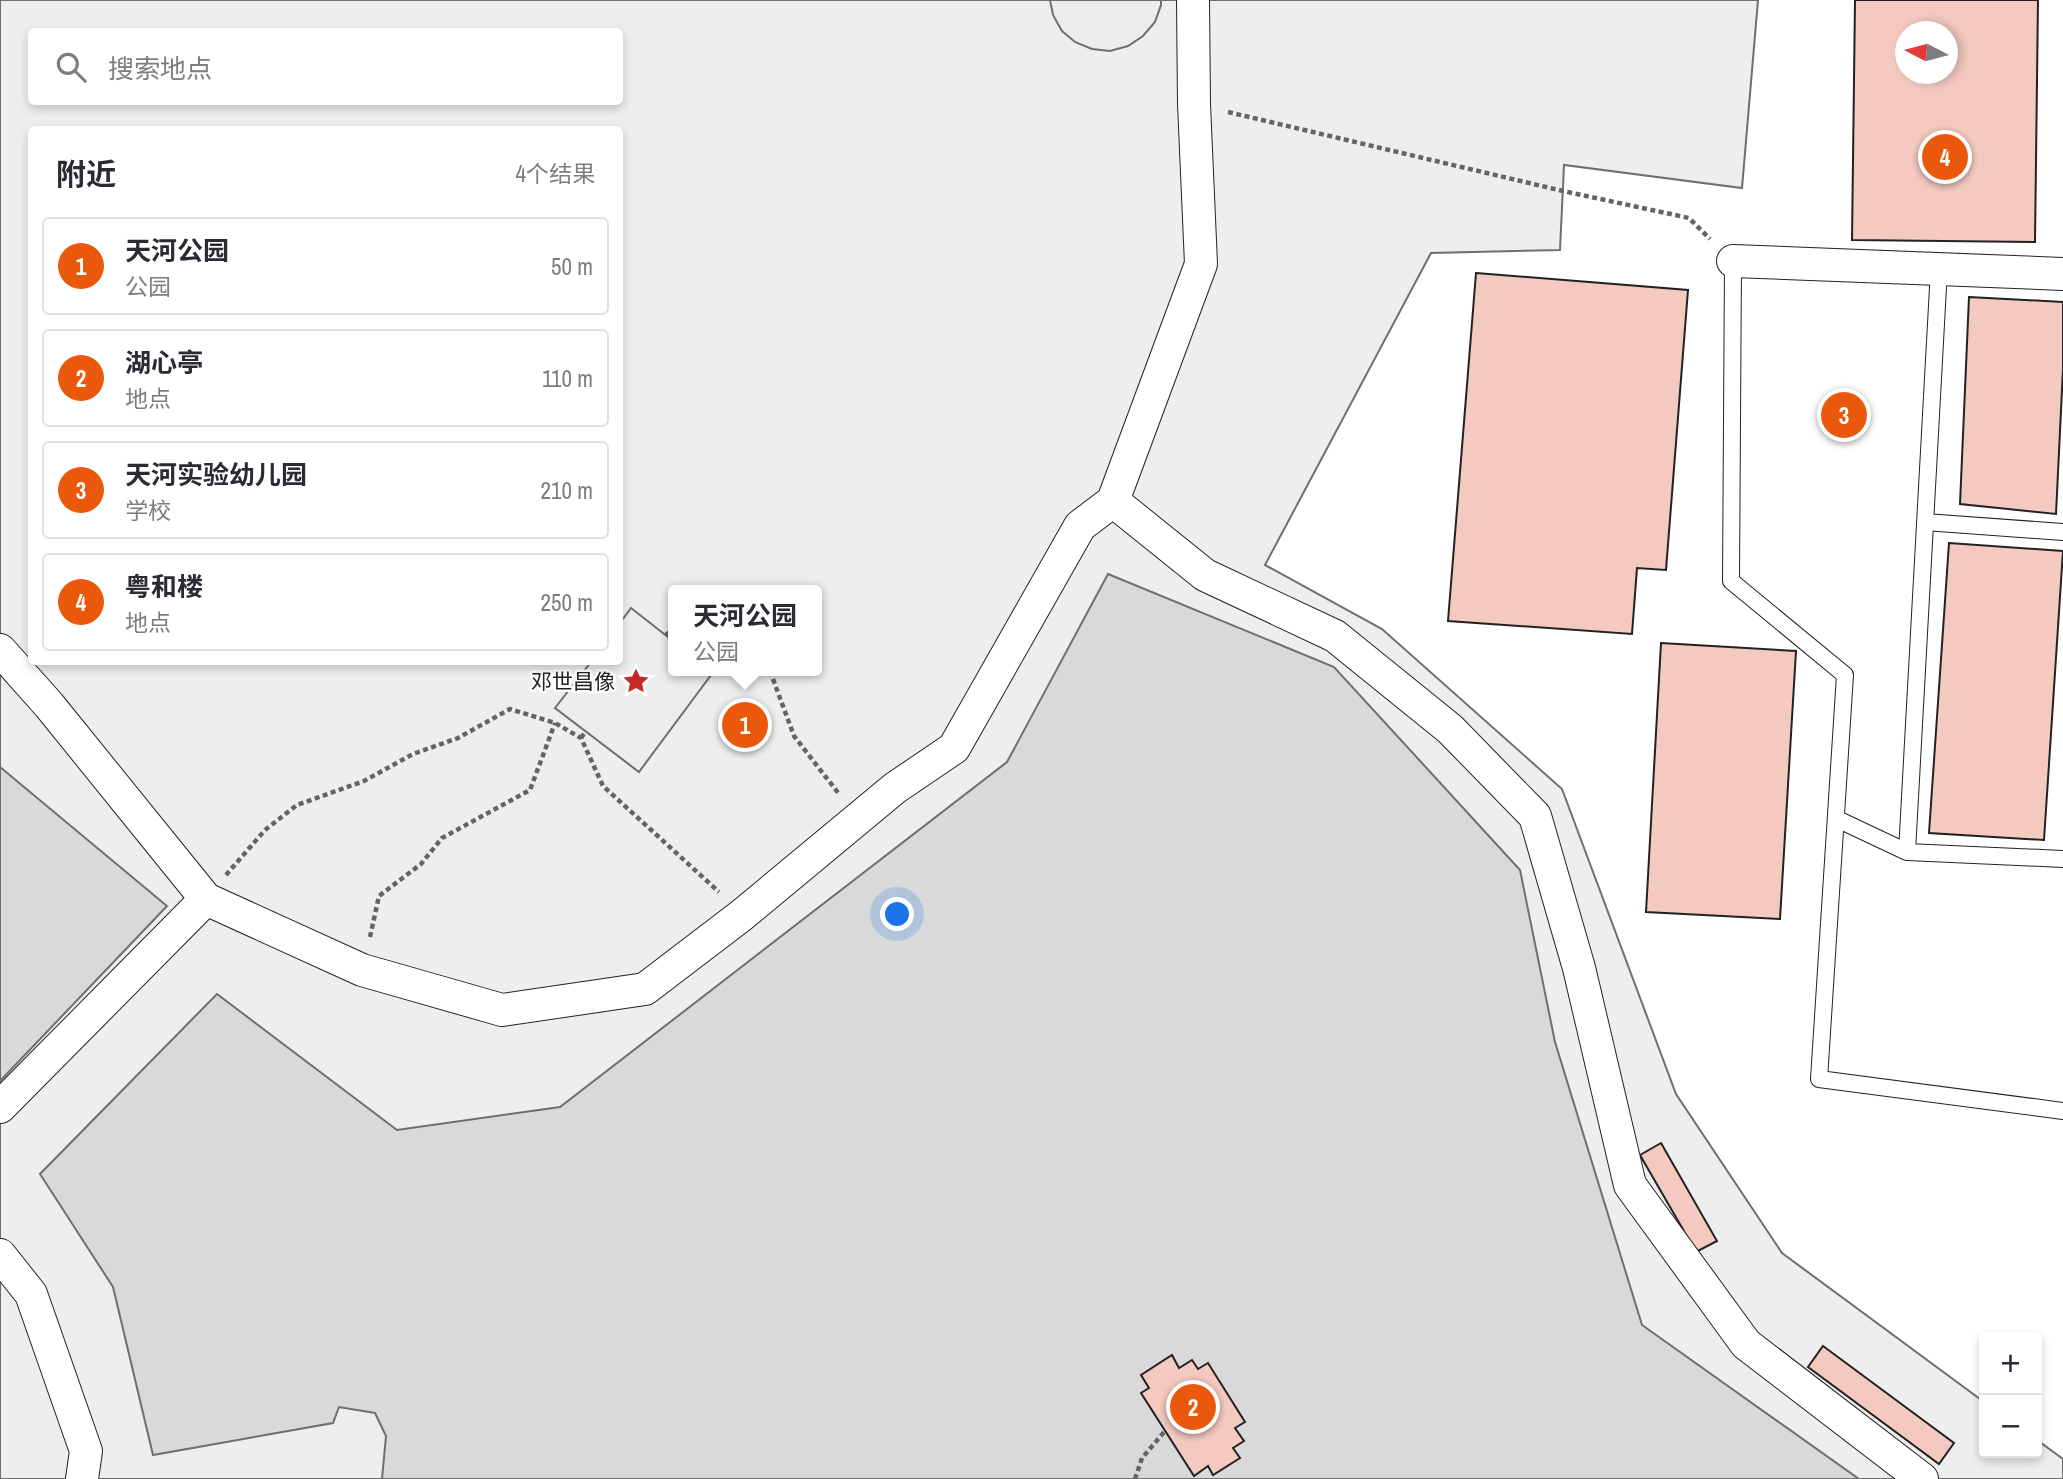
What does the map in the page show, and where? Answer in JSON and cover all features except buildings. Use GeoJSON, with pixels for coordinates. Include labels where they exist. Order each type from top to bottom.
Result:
{"type":"FeatureCollection","features":[{"type":"Feature","properties":{"kind":"street"},"geometry":{"type":"LineString","coordinates":[[0,650],[49,705],[206,898],[362,970],[502,1010],[645,989],[742,915],[895,788],[954,748],[1080,526],[1113,501],[1201,264],[1194,104],[1194,0]]}},
{"type":"Feature","properties":{"kind":"street"},"geometry":{"type":"LineString","coordinates":[[1733,261],[2063,274]]}},
{"type":"Feature","properties":{"kind":"street"},"geometry":{"type":"LineString","coordinates":[[1113,501],[1205,575],[1335,636],[1450,729],[1535,816],[1579,968],[1630,1185],[1746,1344],[1922,1479]]}},
{"type":"Feature","properties":{"kind":"street"},"geometry":{"type":"LineString","coordinates":[[0,1107],[206,898]]}},
{"type":"Feature","properties":{"kind":"street"},"geometry":{"type":"LineString","coordinates":[[0,1255],[31,1294],[86,1451],[82,1479]]}},
{"type":"Feature","properties":{"kind":"lane"},"geometry":{"type":"LineString","coordinates":[[1733,261],[1731,581],[1845,675],[1819,1079],[2063,1111]]}},
{"type":"Feature","properties":{"kind":"lane"},"geometry":{"type":"LineString","coordinates":[[1907,852],[1939,269]]}},
{"type":"Feature","properties":{"kind":"lane"},"geometry":{"type":"LineString","coordinates":[[1925,522],[2063,532]]}},
{"type":"Feature","properties":{"kind":"lane"},"geometry":{"type":"LineString","coordinates":[[1837,819],[1907,852],[2063,859]]}},
{"type":"Feature","properties":{"kind":"path"},"geometry":{"type":"LineString","coordinates":[[1194,104],[1689,218],[1733,261]]}},
{"type":"Feature","properties":{"kind":"path"},"geometry":{"type":"LineString","coordinates":[[772,676],[794,736],[859,819]]}},
{"type":"Feature","properties":{"kind":"path"},"geometry":{"type":"LineString","coordinates":[[206,898],[265,830],[297,804],[364,781],[413,754],[458,738],[510,709],[555,723],[580,738],[603,786],[742,915]]}},
{"type":"Feature","properties":{"kind":"path"},"geometry":{"type":"LineString","coordinates":[[362,970],[379,896],[421,863],[442,838],[530,790],[555,723]]}},
{"type":"Feature","properties":{"kind":"path"},"geometry":{"type":"LineString","coordinates":[[580,738],[586,732]]}},
{"type":"Feature","properties":{"kind":"path"},"geometry":{"type":"LineString","coordinates":[[1135,1479],[1142,1458],[1165,1431]]}},
{"type":"Feature","properties":{"kind":"shaded area"},"geometry":{"type":"Polygon","coordinates":[[[0,0],[1758,0],[1742,188],[1564,165],[1560,250],[1431,253],[1265,565],[1382,629],[1562,789],[1676,1094],[1782,1253],[1979,1398],[1979,1458],[2042,1458],[2042,1444],[2063,1459],[2063,1479],[0,1479],[0,0]]]}},
{"type":"Feature","properties":{"kind":"shaded area"},"geometry":{"type":"Polygon","coordinates":[[[1050,0],[1161,0],[1161,5],[1155,22],[1143,36],[1128,46],[1110,51],[1092,49],[1075,42],[1062,31],[1053,15],[1050,0]]]}},
{"type":"Feature","properties":{"kind":"shaded area"},"geometry":{"type":"Polygon","coordinates":[[[1108,574],[1334,667],[1520,870],[1555,1042],[1642,1325],[1859,1479],[382,1479],[386,1436],[375,1413],[339,1407],[333,1423],[153,1455],[113,1287],[40,1174],[217,994],[397,1130],[560,1107],[1007,762],[1108,574]]]}},
{"type":"Feature","properties":{"kind":"shaded area"},"geometry":{"type":"Polygon","coordinates":[[[631,608],[668,637],[668,676],[710,676],[639,772],[555,708],[589,665],[623,665],[623,619],[631,608]]]}},
{"type":"Feature","properties":{"kind":"shaded area"},"geometry":{"type":"Polygon","coordinates":[[[0,767],[167,906],[0,1081],[0,767]]]}},
{"type":"Feature","properties":{"kind":"place","name":"粤和楼"},"geometry":{"type":"Point","coordinates":[1945,157]}},
{"type":"Feature","properties":{"kind":"place","name":"天河实验幼儿园"},"geometry":{"type":"Point","coordinates":[1844,415]}},
{"type":"Feature","properties":{"kind":"place","name":"邓世昌像"},"geometry":{"type":"Point","coordinates":[636,681]}},
{"type":"Feature","properties":{"kind":"place","name":"天河公园"},"geometry":{"type":"Point","coordinates":[745,725]}},
{"type":"Feature","properties":{"kind":"place","name":"湖心亭"},"geometry":{"type":"Point","coordinates":[1193,1407]}}]}
